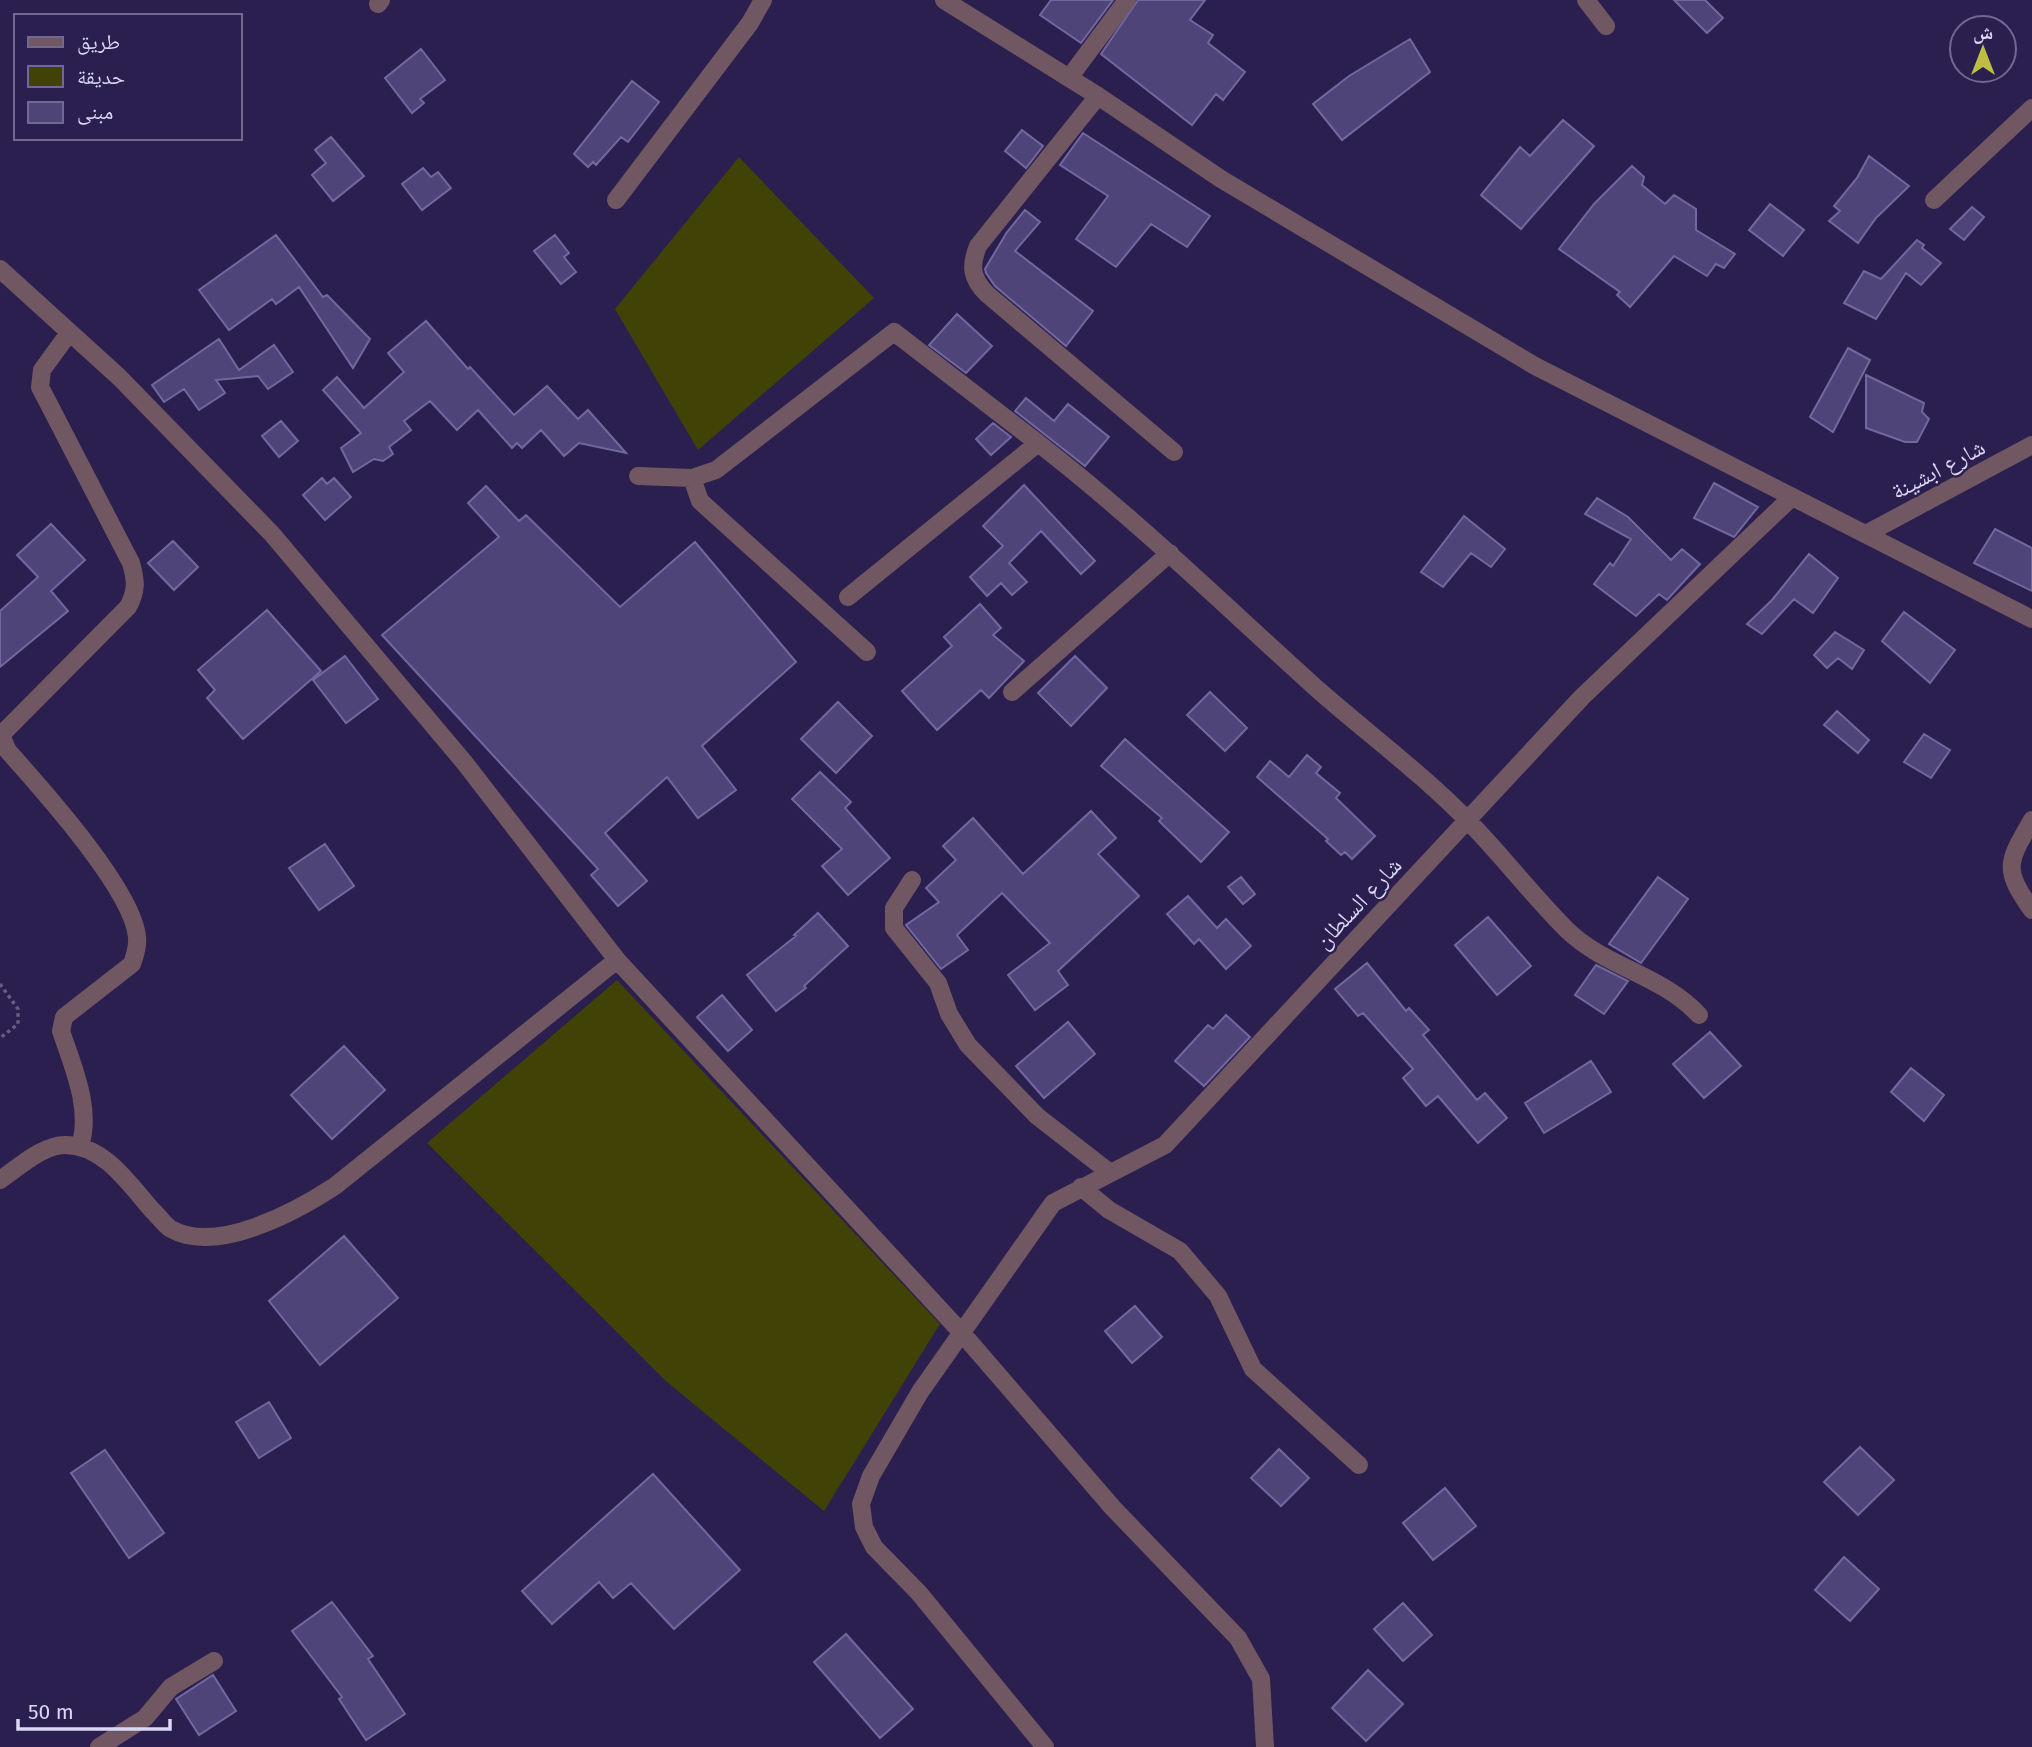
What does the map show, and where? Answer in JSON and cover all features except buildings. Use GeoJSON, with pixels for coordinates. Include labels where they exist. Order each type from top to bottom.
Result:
{"type":"FeatureCollection","features":[{"type":"Feature","properties":{"kind":"street"},"geometry":{"type":"LineString","coordinates":[[616,200],[750,23],[763,0]]}},
{"type":"Feature","properties":{"kind":"street"},"geometry":{"type":"LineString","coordinates":[[944,0],[1098,96],[1222,179],[1535,366],[2032,619]]}},
{"type":"Feature","properties":{"kind":"street"},"geometry":{"type":"LineString","coordinates":[[1069,78],[1128,0]]}},
{"type":"Feature","properties":{"kind":"street"},"geometry":{"type":"LineString","coordinates":[[1586,0],[1606,26]]}},
{"type":"Feature","properties":{"kind":"street"},"geometry":{"type":"LineString","coordinates":[[1098,96],[978,246],[972,271],[977,284],[987,294],[1174,452]]}},
{"type":"Feature","properties":{"kind":"street"},"geometry":{"type":"LineString","coordinates":[[1934,200],[2032,108]]}},
{"type":"Feature","properties":{"kind":"street"},"geometry":{"type":"LineString","coordinates":[[0,269],[119,377],[272,534],[464,762],[617,960],[961,1332],[1113,1508],[1238,1638],[1261,1679],[1265,1747]]}},
{"type":"Feature","properties":{"kind":"street"},"geometry":{"type":"LineString","coordinates":[[638,476],[692,478],[716,470],[894,332],[1038,443],[1170,553],[1469,822],[1568,931],[1588,946],[1663,985],[1684,999],[1699,1015]]}},
{"type":"Feature","properties":{"kind":"street"},"geometry":{"type":"LineString","coordinates":[[69,333],[42,370],[40,387],[131,563],[136,578],[135,595],[128,607],[1,735],[8,751],[109,878],[137,936],[132,964],[64,1017],[61,1031],[85,1115],[85,1130],[80,1146]]}},
{"type":"Feature","properties":{"kind":"street"},"geometry":{"type":"LineString","coordinates":[[848,597],[1038,443]]}},
{"type":"Feature","properties":{"kind":"street","name":"شارع ابشينة"},"geometry":{"type":"LineString","coordinates":[[1866,534],[2032,445]]}},
{"type":"Feature","properties":{"kind":"street"},"geometry":{"type":"LineString","coordinates":[[692,478],[700,501],[867,652]]}},
{"type":"Feature","properties":{"kind":"street","name":"شارع السلطان"},"geometry":{"type":"LineString","coordinates":[[1045,1747],[919,1593],[874,1547],[864,1527],[861,1504],[871,1476],[920,1392],[1053,1203],[1081,1186],[1152,1152],[1173,1137],[1469,822],[1582,697],[1792,497]]}},
{"type":"Feature","properties":{"kind":"street"},"geometry":{"type":"LineString","coordinates":[[1012,692],[1170,553]]}},
{"type":"Feature","properties":{"kind":"street"},"geometry":{"type":"LineString","coordinates":[[2032,820],[2012,854],[2011,873],[2018,890],[2032,909]]}},
{"type":"Feature","properties":{"kind":"street"},"geometry":{"type":"LineString","coordinates":[[912,880],[894,908],[894,928],[937,983],[949,1014],[968,1045],[1037,1116],[1109,1172]]}},
{"type":"Feature","properties":{"kind":"street"},"geometry":{"type":"LineString","coordinates":[[0,1180],[47,1149],[63,1144],[80,1146],[105,1159],[170,1228],[190,1235],[222,1235],[264,1224],[304,1207],[335,1186],[617,960]]}},
{"type":"Feature","properties":{"kind":"street"},"geometry":{"type":"LineString","coordinates":[[1081,1186],[1109,1210],[1180,1251],[1189,1259],[1230,1315],[1243,1353],[1254,1369],[1359,1465]]}},
{"type":"Feature","properties":{"kind":"street"},"geometry":{"type":"LineString","coordinates":[[99,1747],[145,1718],[171,1687],[214,1661]]}},
{"type":"Feature","properties":{"kind":"path"},"geometry":{"type":"LineString","coordinates":[[0,984],[18,1009],[18,1024],[0,1038]]}},
{"type":"Feature","properties":{"kind":"green space"},"geometry":{"type":"Polygon","coordinates":[[[739,157],[874,298],[698,450],[615,309],[739,157]]]}},
{"type":"Feature","properties":{"kind":"green space"},"geometry":{"type":"Polygon","coordinates":[[[617,980],[940,1324],[824,1511],[668,1383],[427,1143],[617,980]]]}}]}
